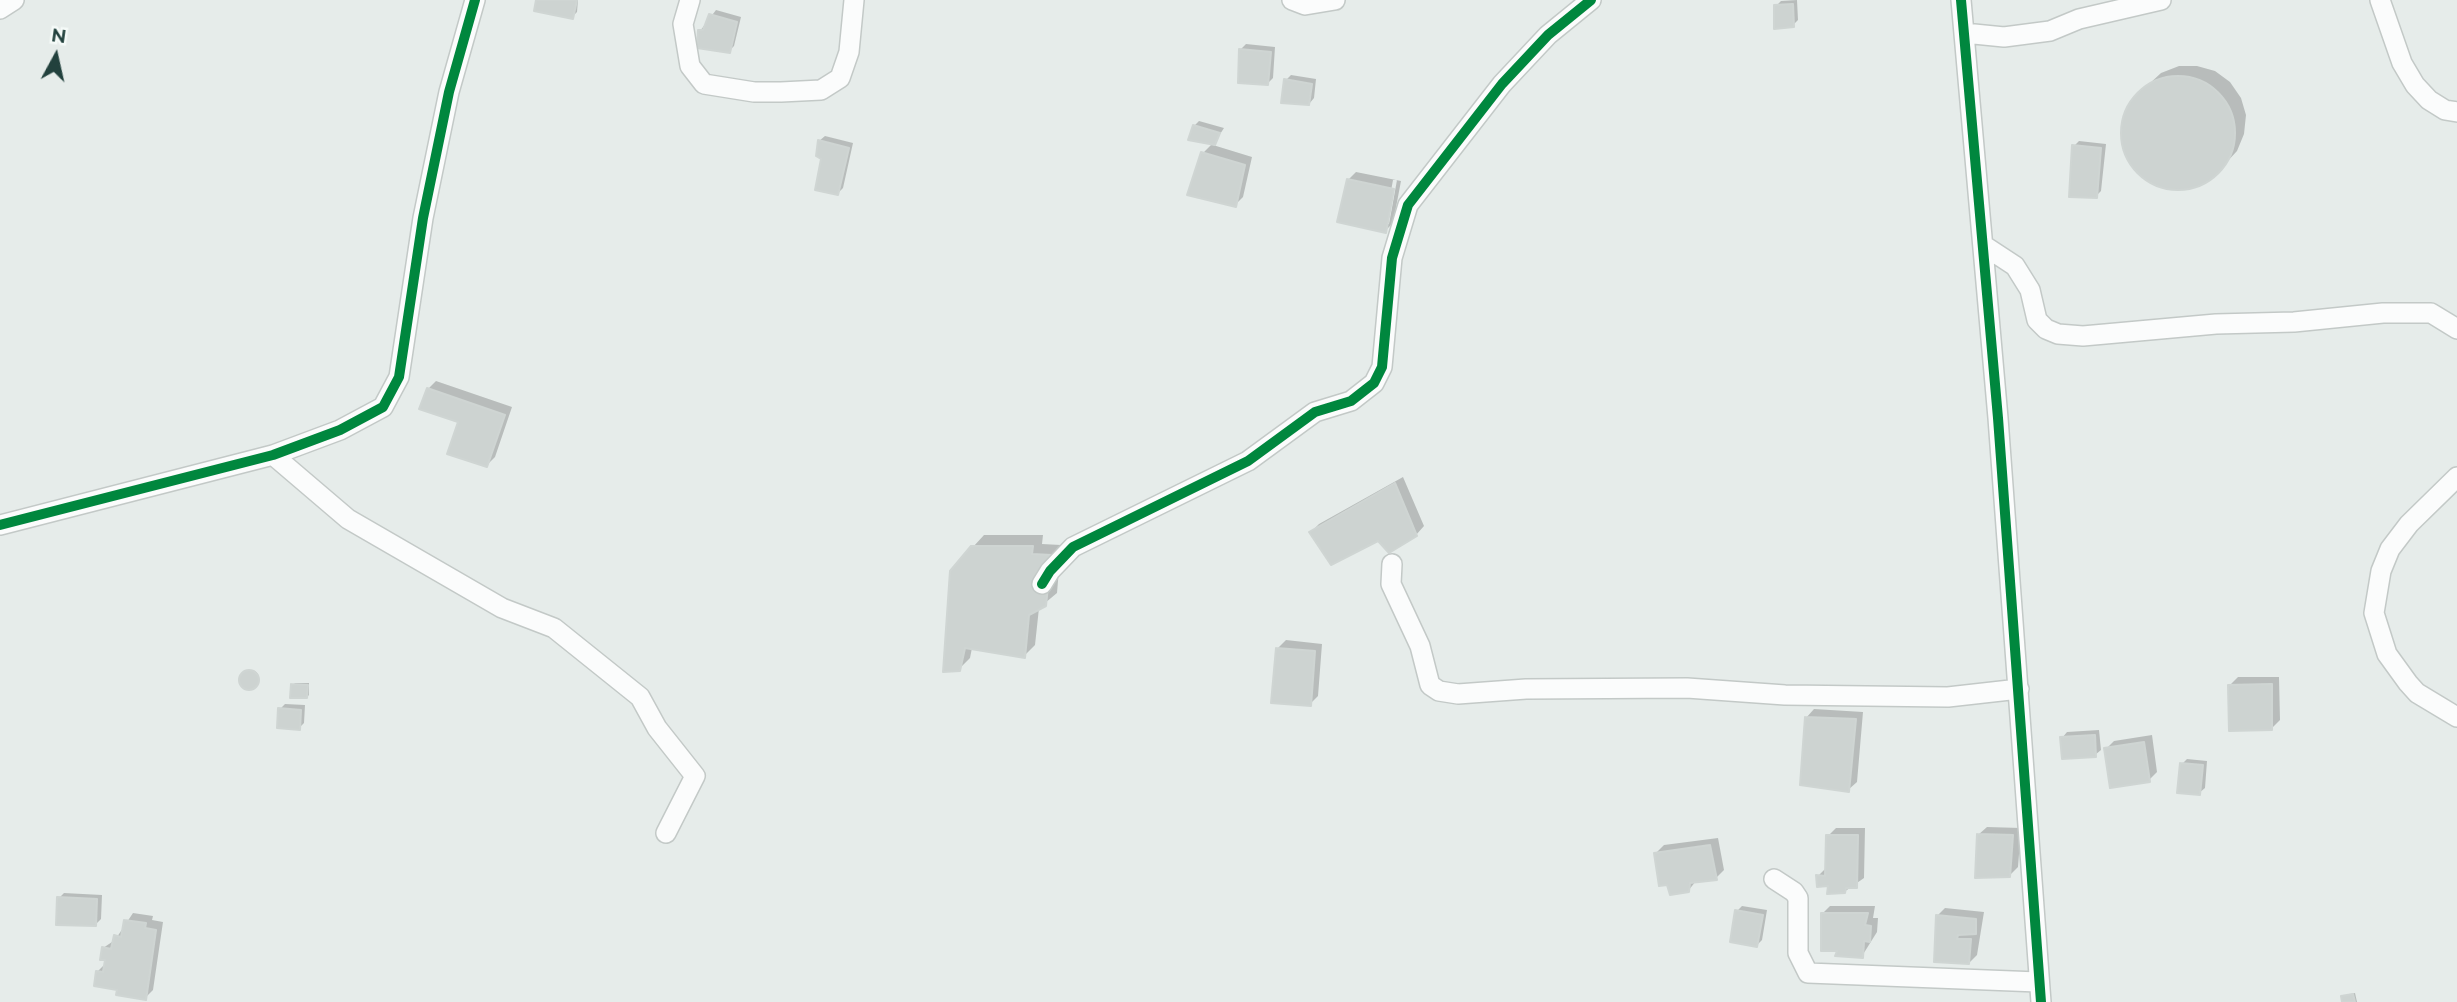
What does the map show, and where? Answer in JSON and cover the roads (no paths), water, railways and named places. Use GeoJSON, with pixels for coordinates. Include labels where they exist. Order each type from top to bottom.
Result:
{"type":"FeatureCollection","features":[{"type":"Feature","properties":{"kind":"street"},"geometry":{"type":"LineString","coordinates":[[0,9],[15,0]]}},
{"type":"Feature","properties":{"kind":"street"},"geometry":{"type":"LineString","coordinates":[[0,525],[273,455],[340,430],[383,407],[399,377],[423,218],[444,117],[475,0]]}},
{"type":"Feature","properties":{"kind":"street"},"geometry":{"type":"LineString","coordinates":[[690,0],[683,24],[690,66],[704,84],[754,92],[781,92],[821,90],[840,78],[849,52],[854,0]]}},
{"type":"Feature","properties":{"kind":"street"},"geometry":{"type":"LineString","coordinates":[[1292,0],[1306,5],[1335,0]]}},
{"type":"Feature","properties":{"kind":"street"},"geometry":{"type":"LineString","coordinates":[[1042,584],[1050,571],[1073,547],[1248,461],[1315,412],[1351,401],[1374,383],[1382,368],[1392,258],[1408,205],[1503,84],[1548,35],[1591,0]]}},
{"type":"Feature","properties":{"kind":"street"},"geometry":{"type":"LineString","coordinates":[[1774,879],[1794,892],[1798,898],[1798,953],[1801,964],[1812,975],[2040,992],[2019,689],[1961,0]]}},
{"type":"Feature","properties":{"kind":"street"},"geometry":{"type":"LineString","coordinates":[[1964,33],[2004,37],[2050,31],[2079,19],[2161,0]]}},
{"type":"Feature","properties":{"kind":"street"},"geometry":{"type":"LineString","coordinates":[[2381,0],[2402,63],[2415,85],[2429,100],[2445,110],[2457,112]]}},
{"type":"Feature","properties":{"kind":"street"},"geometry":{"type":"LineString","coordinates":[[1983,245],[2015,266],[2023,277],[2030,290],[2037,320],[2046,329],[2067,336],[2216,324],[2294,322],[2383,313],[2457,311]]}},
{"type":"Feature","properties":{"kind":"street"},"geometry":{"type":"LineString","coordinates":[[2431,313],[2457,329]]}},
{"type":"Feature","properties":{"kind":"street"},"geometry":{"type":"LineString","coordinates":[[273,455],[348,519],[502,608],[554,628],[639,697],[657,728],[695,776],[666,833]]}},
{"type":"Feature","properties":{"kind":"street"},"geometry":{"type":"LineString","coordinates":[[2457,477],[2409,524],[2390,549],[2381,571],[2374,613],[2387,654],[2408,683],[2417,693],[2457,717]]}},
{"type":"Feature","properties":{"kind":"street"},"geometry":{"type":"LineString","coordinates":[[1392,564],[1391,584],[1420,646],[1430,685],[1439,691],[1458,694],[1526,689],[1687,688],[1786,695],[1948,697],[2019,689]]}}]}
